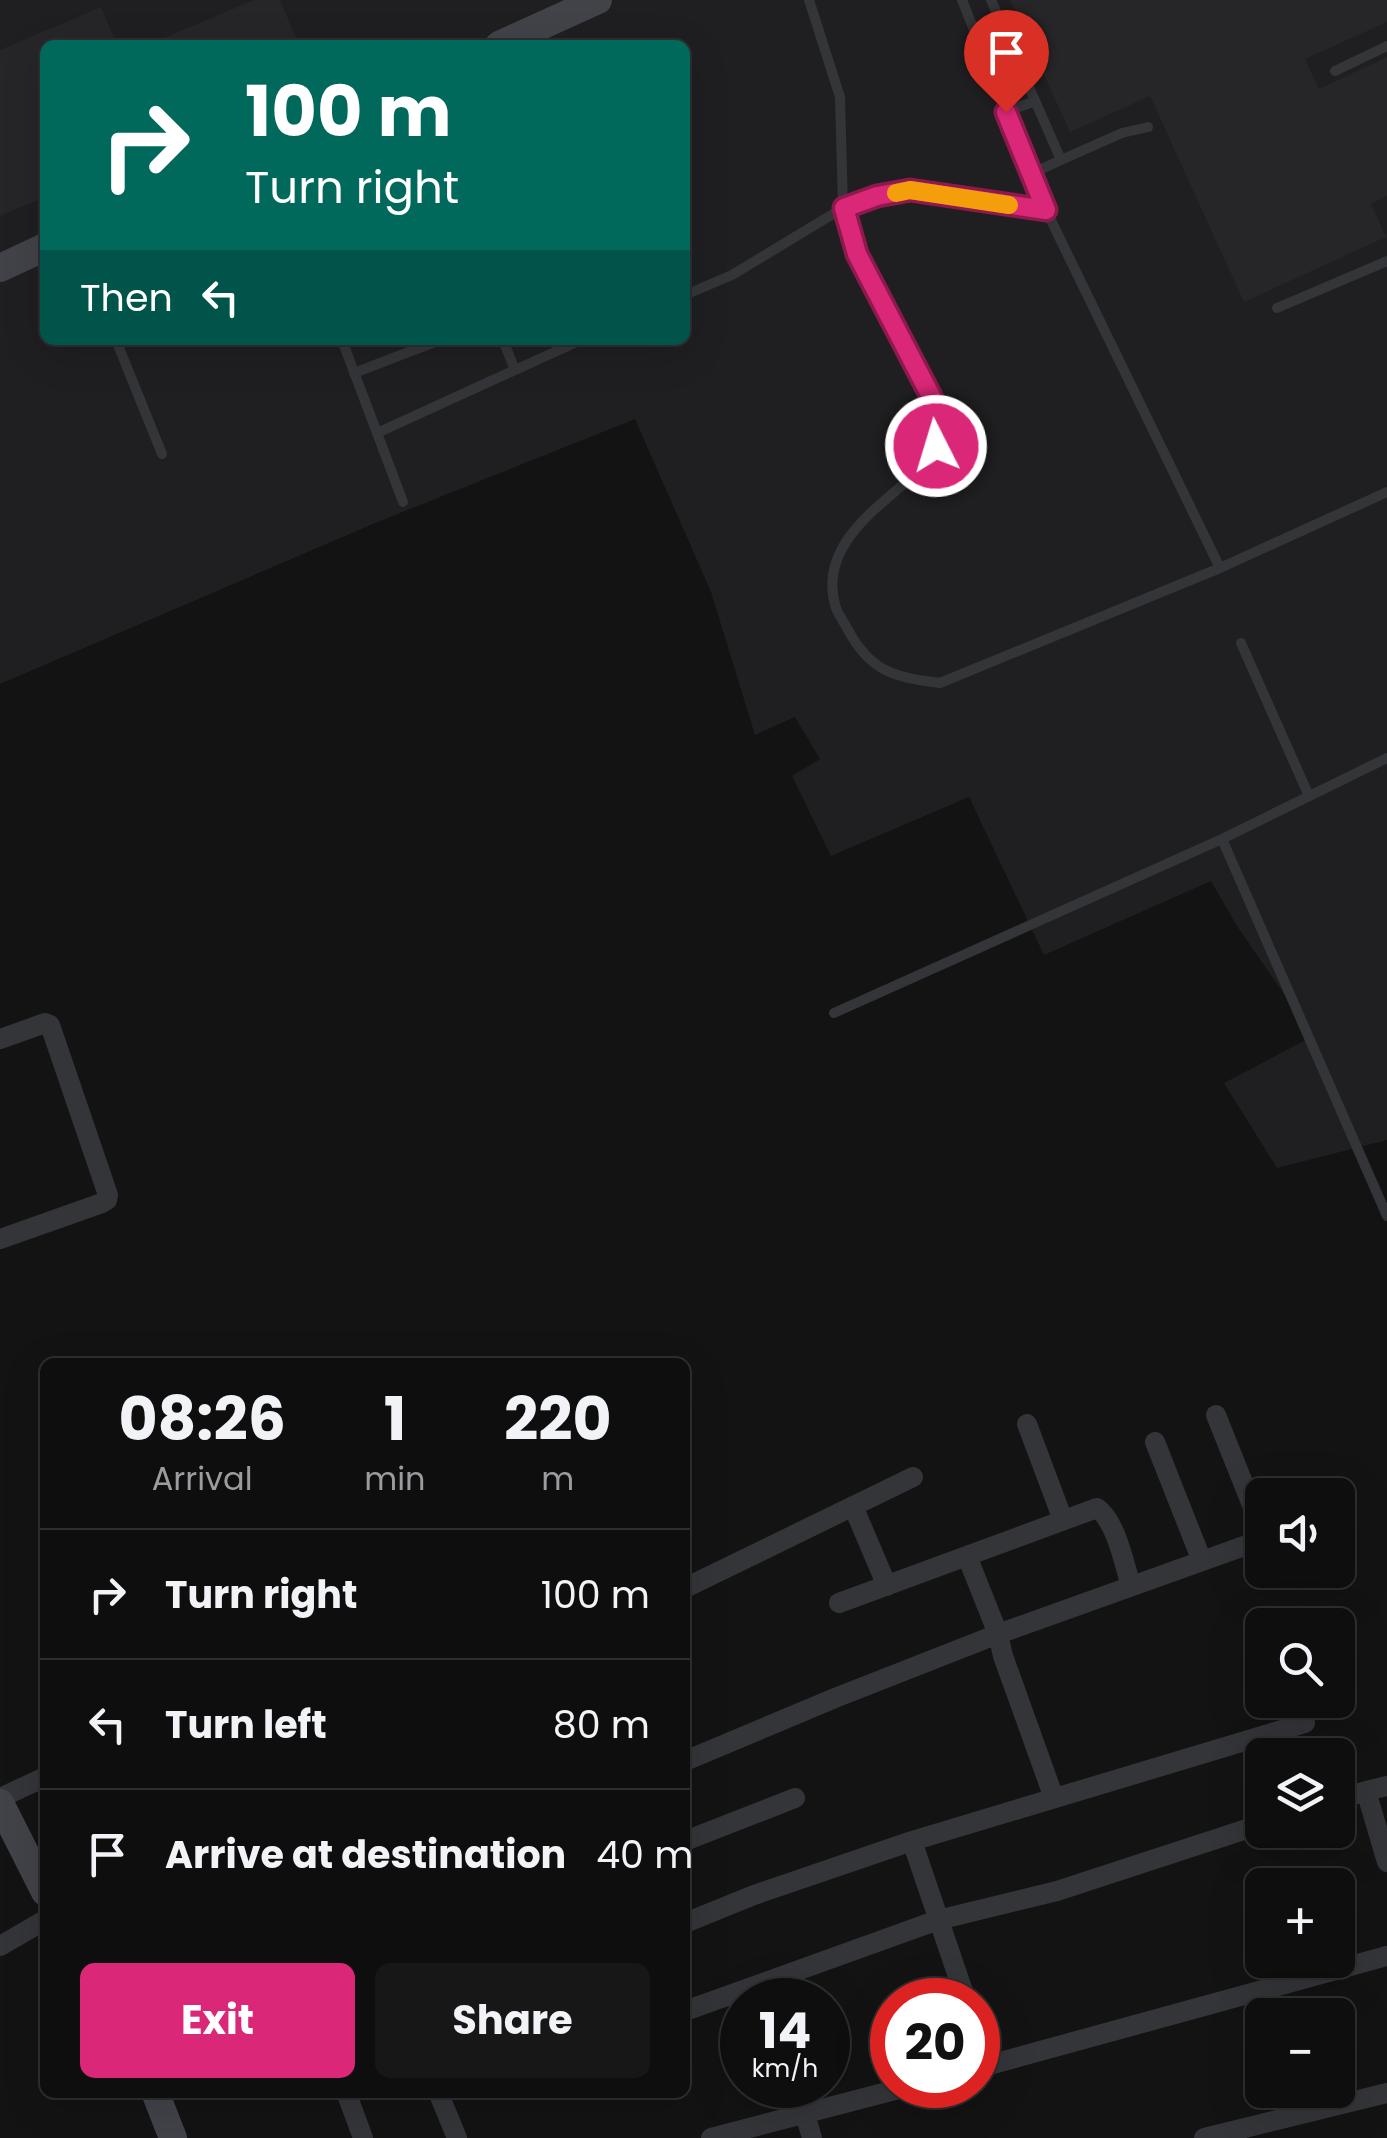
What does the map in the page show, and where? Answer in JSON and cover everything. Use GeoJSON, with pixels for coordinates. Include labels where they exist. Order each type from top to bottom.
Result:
{"type":"FeatureCollection","features":[{"type":"Feature","properties":{"kind":"street"},"geometry":{"type":"LineString","coordinates":[[510,40],[598,0]]}},
{"type":"Feature","properties":{"kind":"street"},"geometry":{"type":"LineString","coordinates":[[0,268],[40,249]]}},
{"type":"Feature","properties":{"kind":"street"},"geometry":{"type":"LineString","coordinates":[[0,1040],[45,1023],[50,1025],[108,1194],[102,1203],[0,1239]]}},
{"type":"Feature","properties":{"kind":"street"},"geometry":{"type":"LineString","coordinates":[[690,1759],[998,1634],[1258,1541],[1262,1530],[1216,1415]]}},
{"type":"Feature","properties":{"kind":"street"},"geometry":{"type":"LineString","coordinates":[[1028,1424],[1063,1520]]}},
{"type":"Feature","properties":{"kind":"street"},"geometry":{"type":"LineString","coordinates":[[1156,1442],[1202,1561]]}},
{"type":"Feature","properties":{"kind":"street"},"geometry":{"type":"LineString","coordinates":[[690,1586],[914,1477]]}},
{"type":"Feature","properties":{"kind":"street"},"geometry":{"type":"LineString","coordinates":[[853,1506],[887,1586]]}},
{"type":"Feature","properties":{"kind":"street"},"geometry":{"type":"LineString","coordinates":[[839,1603],[1096,1508],[1110,1523],[1131,1586]]}},
{"type":"Feature","properties":{"kind":"street"},"geometry":{"type":"LineString","coordinates":[[967,1556],[1054,1798]]}},
{"type":"Feature","properties":{"kind":"street"},"geometry":{"type":"LineString","coordinates":[[690,1921],[912,1841],[1305,1724]]}},
{"type":"Feature","properties":{"kind":"street"},"geometry":{"type":"LineString","coordinates":[[40,1780],[0,1800],[40,1882]]}},
{"type":"Feature","properties":{"kind":"street"},"geometry":{"type":"LineString","coordinates":[[1376,1788],[1387,1862]]}},
{"type":"Feature","properties":{"kind":"street"},"geometry":{"type":"LineString","coordinates":[[690,1839],[795,1798]]}},
{"type":"Feature","properties":{"kind":"street"},"geometry":{"type":"LineString","coordinates":[[690,2009],[938,1920],[1057,1891],[1245,1830]]}},
{"type":"Feature","properties":{"kind":"street"},"geometry":{"type":"LineString","coordinates":[[912,1841],[958,1978]]}},
{"type":"Feature","properties":{"kind":"street"},"geometry":{"type":"LineString","coordinates":[[0,1946],[40,1923]]}},
{"type":"Feature","properties":{"kind":"street"},"geometry":{"type":"LineString","coordinates":[[1000,2062],[1387,1956]]}},
{"type":"Feature","properties":{"kind":"street"},"geometry":{"type":"LineString","coordinates":[[1204,2138],[1387,2093]]}},
{"type":"Feature","properties":{"kind":"street"},"geometry":{"type":"LineString","coordinates":[[711,2138],[870,2097]]}},
{"type":"Feature","properties":{"kind":"street"},"geometry":{"type":"LineString","coordinates":[[156,2098],[173,2138]]}},
{"type":"Feature","properties":{"kind":"street"},"geometry":{"type":"LineString","coordinates":[[348,2098],[363,2138]]}},
{"type":"Feature","properties":{"kind":"street"},"geometry":{"type":"LineString","coordinates":[[440,2098],[457,2138]]}},
{"type":"Feature","properties":{"kind":"street"},"geometry":{"type":"LineString","coordinates":[[805,2114],[812,2138]]}},
{"type":"Feature","properties":{"kind":"lane"},"geometry":{"type":"LineString","coordinates":[[810,0],[840,97],[844,208],[857,254],[934,402],[941,428],[924,466],[855,528],[840,550],[833,579],[836,607],[854,640],[877,668],[910,679],[940,683],[1220,568],[1387,492]]}},
{"type":"Feature","properties":{"kind":"lane"},"geometry":{"type":"LineString","coordinates":[[962,0],[1046,210],[1220,568]]}},
{"type":"Feature","properties":{"kind":"lane"},"geometry":{"type":"LineString","coordinates":[[991,0],[1061,160]]}},
{"type":"Feature","properties":{"kind":"lane"},"geometry":{"type":"LineString","coordinates":[[974,31],[1000,20]]}},
{"type":"Feature","properties":{"kind":"lane"},"geometry":{"type":"LineString","coordinates":[[1336,71],[1387,46]]}},
{"type":"Feature","properties":{"kind":"lane"},"geometry":{"type":"LineString","coordinates":[[1006,112],[1035,101]]}},
{"type":"Feature","properties":{"kind":"lane"},"geometry":{"type":"LineString","coordinates":[[1031,174],[1122,132],[1148,128]]}},
{"type":"Feature","properties":{"kind":"lane"},"geometry":{"type":"LineString","coordinates":[[690,293],[732,275],[844,208],[877,196],[910,190],[1046,210]]}},
{"type":"Feature","properties":{"kind":"lane"},"geometry":{"type":"LineString","coordinates":[[1277,308],[1387,260]]}},
{"type":"Feature","properties":{"kind":"lane"},"geometry":{"type":"LineString","coordinates":[[118,345],[162,454]]}},
{"type":"Feature","properties":{"kind":"lane"},"geometry":{"type":"LineString","coordinates":[[344,345],[403,502]]}},
{"type":"Feature","properties":{"kind":"lane"},"geometry":{"type":"LineString","coordinates":[[395,345],[399,355]]}},
{"type":"Feature","properties":{"kind":"lane"},"geometry":{"type":"LineString","coordinates":[[354,372],[426,345]]}},
{"type":"Feature","properties":{"kind":"lane"},"geometry":{"type":"LineString","coordinates":[[505,345],[515,370]]}},
{"type":"Feature","properties":{"kind":"lane"},"geometry":{"type":"LineString","coordinates":[[377,433],[570,345]]}},
{"type":"Feature","properties":{"kind":"lane"},"geometry":{"type":"LineString","coordinates":[[1241,643],[1309,796]]}},
{"type":"Feature","properties":{"kind":"lane"},"geometry":{"type":"LineString","coordinates":[[834,1013],[1222,839],[1387,758]]}},
{"type":"Feature","properties":{"kind":"lane"},"geometry":{"type":"LineString","coordinates":[[1222,839],[1387,1216]]}},
{"type":"Feature","properties":{"kind":"shaded area"},"geometry":{"type":"Polygon","coordinates":[[[0,0],[1387,0],[1387,1140],[1277,1168],[1224,1083],[1313,1036],[1237,926],[1211,881],[1044,955],[969,797],[831,856],[792,776],[820,759],[795,717],[755,735],[711,592],[635,419],[380,521],[0,684],[0,0]]]}},
{"type":"Feature","properties":{"kind":"building"},"geometry":{"type":"Polygon","coordinates":[[[254,0],[280,0],[297,40],[159,40],[254,0]]]}},
{"type":"Feature","properties":{"kind":"building"},"geometry":{"type":"Polygon","coordinates":[[[1010,0],[1387,0],[1387,22],[1305,59],[1319,89],[1387,57],[1387,196],[1371,204],[1386,237],[1244,302],[1150,96],[1070,132],[1010,0]]]}},
{"type":"Feature","properties":{"kind":"building"},"geometry":{"type":"Polygon","coordinates":[[[101,7],[115,40],[40,40],[40,199],[0,216],[0,50],[101,7]]]}},
{"type":"Feature","properties":{"kind":"slow traffic"},"geometry":{"type":"LineString","coordinates":[[896,193],[910,190],[1009,205]]}},
{"type":"Feature","properties":{"kind":"route"},"geometry":{"type":"LineString","coordinates":[[936,446],[941,428],[934,402],[857,254],[844,208],[910,190],[1046,210],[1006,112]]}}]}
